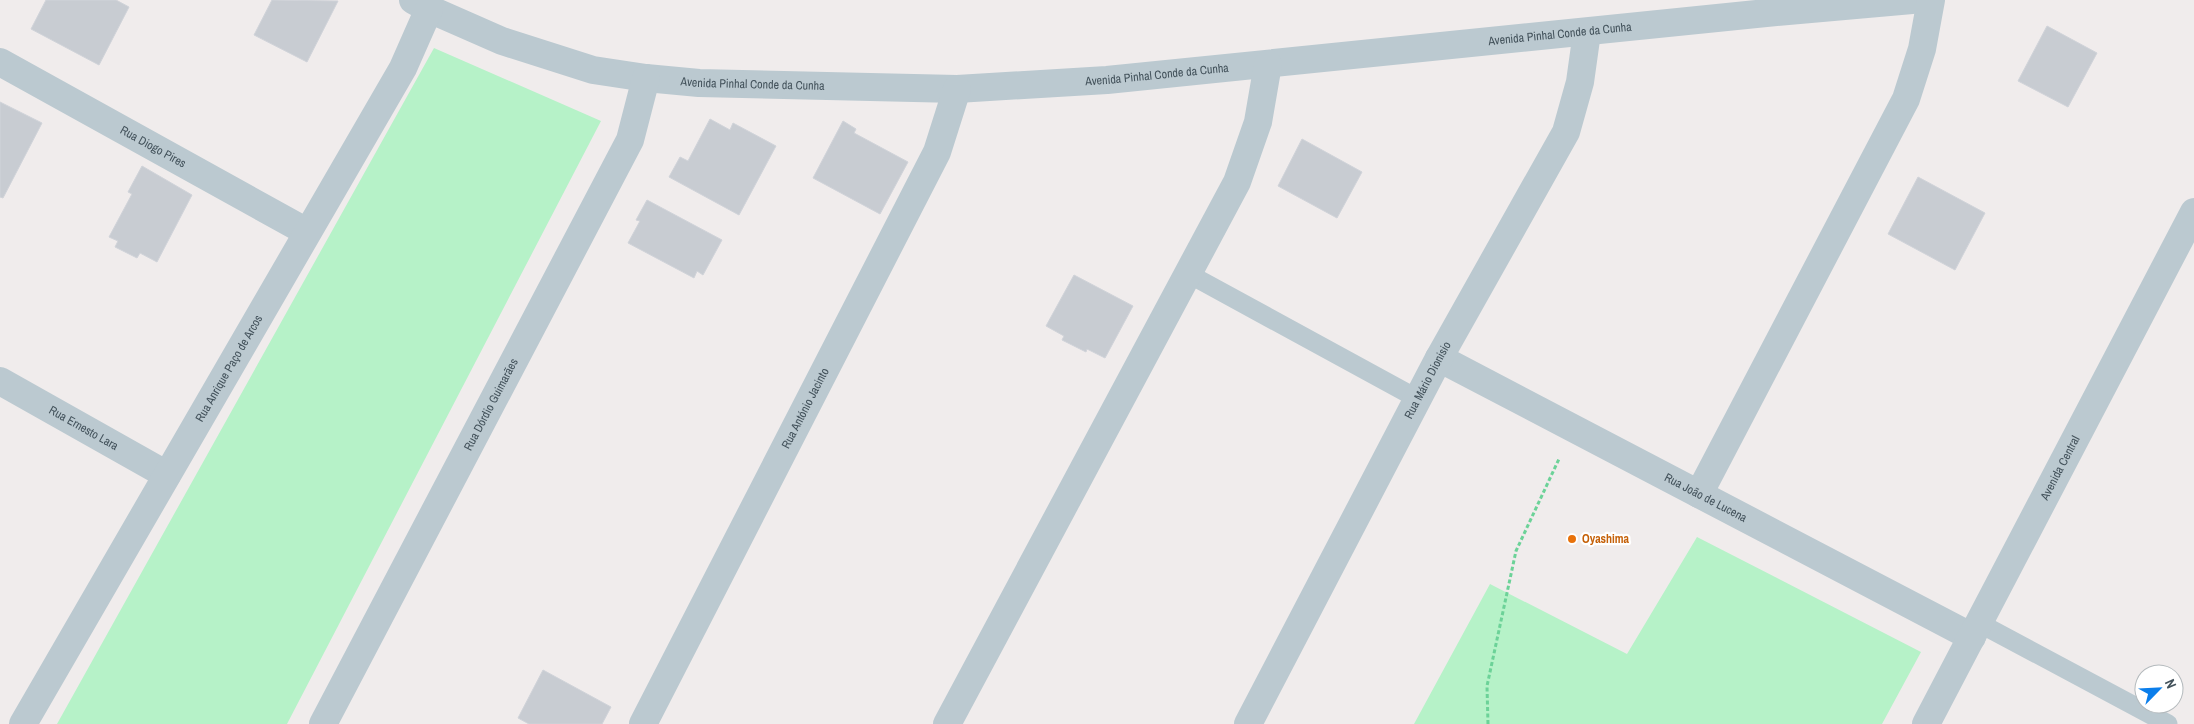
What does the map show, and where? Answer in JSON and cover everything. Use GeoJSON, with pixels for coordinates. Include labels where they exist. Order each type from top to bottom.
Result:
{"type":"FeatureCollection","features":[{"type":"Feature","properties":{"kind":"street","name":"Avenida Pinhal Conde da Cunha"},"geometry":{"type":"LineString","coordinates":[[421,5],[502,41],[593,70],[698,83],[957,89],[1107,80],[1766,13],[1912,0]]}},
{"type":"Feature","properties":{"kind":"street"},"geometry":{"type":"LineString","coordinates":[[1699,494],[1906,98],[1922,50],[1931,0]]}},
{"type":"Feature","properties":{"kind":"street","name":"Rua Anrique Paço de Arcos"},"geometry":{"type":"LineString","coordinates":[[23,724],[403,68],[421,5]]}},
{"type":"Feature","properties":{"kind":"street","name":"Rua Mário Dionisio"},"geometry":{"type":"LineString","coordinates":[[1248,724],[1439,358],[1566,132],[1580,82],[1587,32]]}},
{"type":"Feature","properties":{"kind":"street","name":"Rua Diogo Pires"},"geometry":{"type":"LineString","coordinates":[[0,62],[307,232]]}},
{"type":"Feature","properties":{"kind":"street"},"geometry":{"type":"LineString","coordinates":[[947,724],[1237,182],[1258,122],[1268,64]]}},
{"type":"Feature","properties":{"kind":"street","name":"Rua Dórdio Guimarães"},"geometry":{"type":"LineString","coordinates":[[323,724],[630,140],[646,78]]}},
{"type":"Feature","properties":{"kind":"street","name":"Rua António Jacinto"},"geometry":{"type":"LineString","coordinates":[[644,724],[937,152],[957,89]]}},
{"type":"Feature","properties":{"kind":"street","name":"Avenida Central"},"geometry":{"type":"LineString","coordinates":[[1926,724],[2194,212]]}},
{"type":"Feature","properties":{"kind":"street","name":"Rua João de Lucena"},"geometry":{"type":"LineString","coordinates":[[1439,358],[1699,494],[1976,630]]}},
{"type":"Feature","properties":{"kind":"street","name":"Rua Ernesto Lara"},"geometry":{"type":"LineString","coordinates":[[0,381],[167,476]]}},
{"type":"Feature","properties":{"kind":"lane"},"geometry":{"type":"LineString","coordinates":[[1188,273],[1418,399]]}},
{"type":"Feature","properties":{"kind":"lane"},"geometry":{"type":"LineString","coordinates":[[1976,630],[2168,724]]}},
{"type":"Feature","properties":{"kind":"path"},"geometry":{"type":"LineString","coordinates":[[1488,724],[1487,686],[1516,551],[1574,429]]}},
{"type":"Feature","properties":{"kind":"green space"},"geometry":{"type":"Polygon","coordinates":[[[434,48],[601,121],[287,724],[57,724],[434,48]]]}},
{"type":"Feature","properties":{"kind":"green space"},"geometry":{"type":"Polygon","coordinates":[[[1697,537],[1921,652],[1882,724],[1414,724],[1490,584],[1627,654],[1697,537]]]}},
{"type":"Feature","properties":{"kind":"building"},"geometry":{"type":"Polygon","coordinates":[[[46,0],[116,0],[129,7],[99,65],[31,29],[46,0]]]}},
{"type":"Feature","properties":{"kind":"building"},"geometry":{"type":"Polygon","coordinates":[[[272,0],[338,1],[307,62],[254,35],[272,0]]]}},
{"type":"Feature","properties":{"kind":"building"},"geometry":{"type":"Polygon","coordinates":[[[2047,26],[2097,53],[2068,107],[2018,81],[2047,26]]]}},
{"type":"Feature","properties":{"kind":"building"},"geometry":{"type":"Polygon","coordinates":[[[0,102],[42,123],[3,198],[0,197],[0,102]]]}},
{"type":"Feature","properties":{"kind":"building"},"geometry":{"type":"Polygon","coordinates":[[[710,119],[730,130],[733,123],[776,146],[739,215],[669,177],[680,157],[688,161],[710,119]]]}},
{"type":"Feature","properties":{"kind":"building"},"geometry":{"type":"Polygon","coordinates":[[[843,121],[856,129],[854,133],[908,162],[880,214],[813,178],[843,121]]]}},
{"type":"Feature","properties":{"kind":"building"},"geometry":{"type":"Polygon","coordinates":[[[1302,139],[1362,172],[1337,218],[1278,186],[1302,139]]]}},
{"type":"Feature","properties":{"kind":"building"},"geometry":{"type":"Polygon","coordinates":[[[142,166],[192,195],[157,262],[140,253],[137,258],[115,247],[118,241],[109,237],[132,194],[128,192],[142,166]]]}},
{"type":"Feature","properties":{"kind":"building"},"geometry":{"type":"Polygon","coordinates":[[[1918,177],[1985,213],[1955,270],[1888,234],[1918,177]]]}},
{"type":"Feature","properties":{"kind":"building"},"geometry":{"type":"Polygon","coordinates":[[[647,200],[722,240],[703,275],[697,271],[694,278],[628,243],[640,221],[636,220],[647,200]]]}},
{"type":"Feature","properties":{"kind":"building"},"geometry":{"type":"Polygon","coordinates":[[[1074,275],[1133,306],[1105,358],[1087,349],[1086,352],[1062,340],[1064,336],[1046,326],[1074,275]]]}},
{"type":"Feature","properties":{"kind":"building"},"geometry":{"type":"Polygon","coordinates":[[[543,670],[611,707],[602,724],[529,724],[518,718],[543,670]]]}},
{"type":"Feature","properties":{"kind":"place","name":"Oyashima"},"geometry":{"type":"Point","coordinates":[1572,539]}}]}
